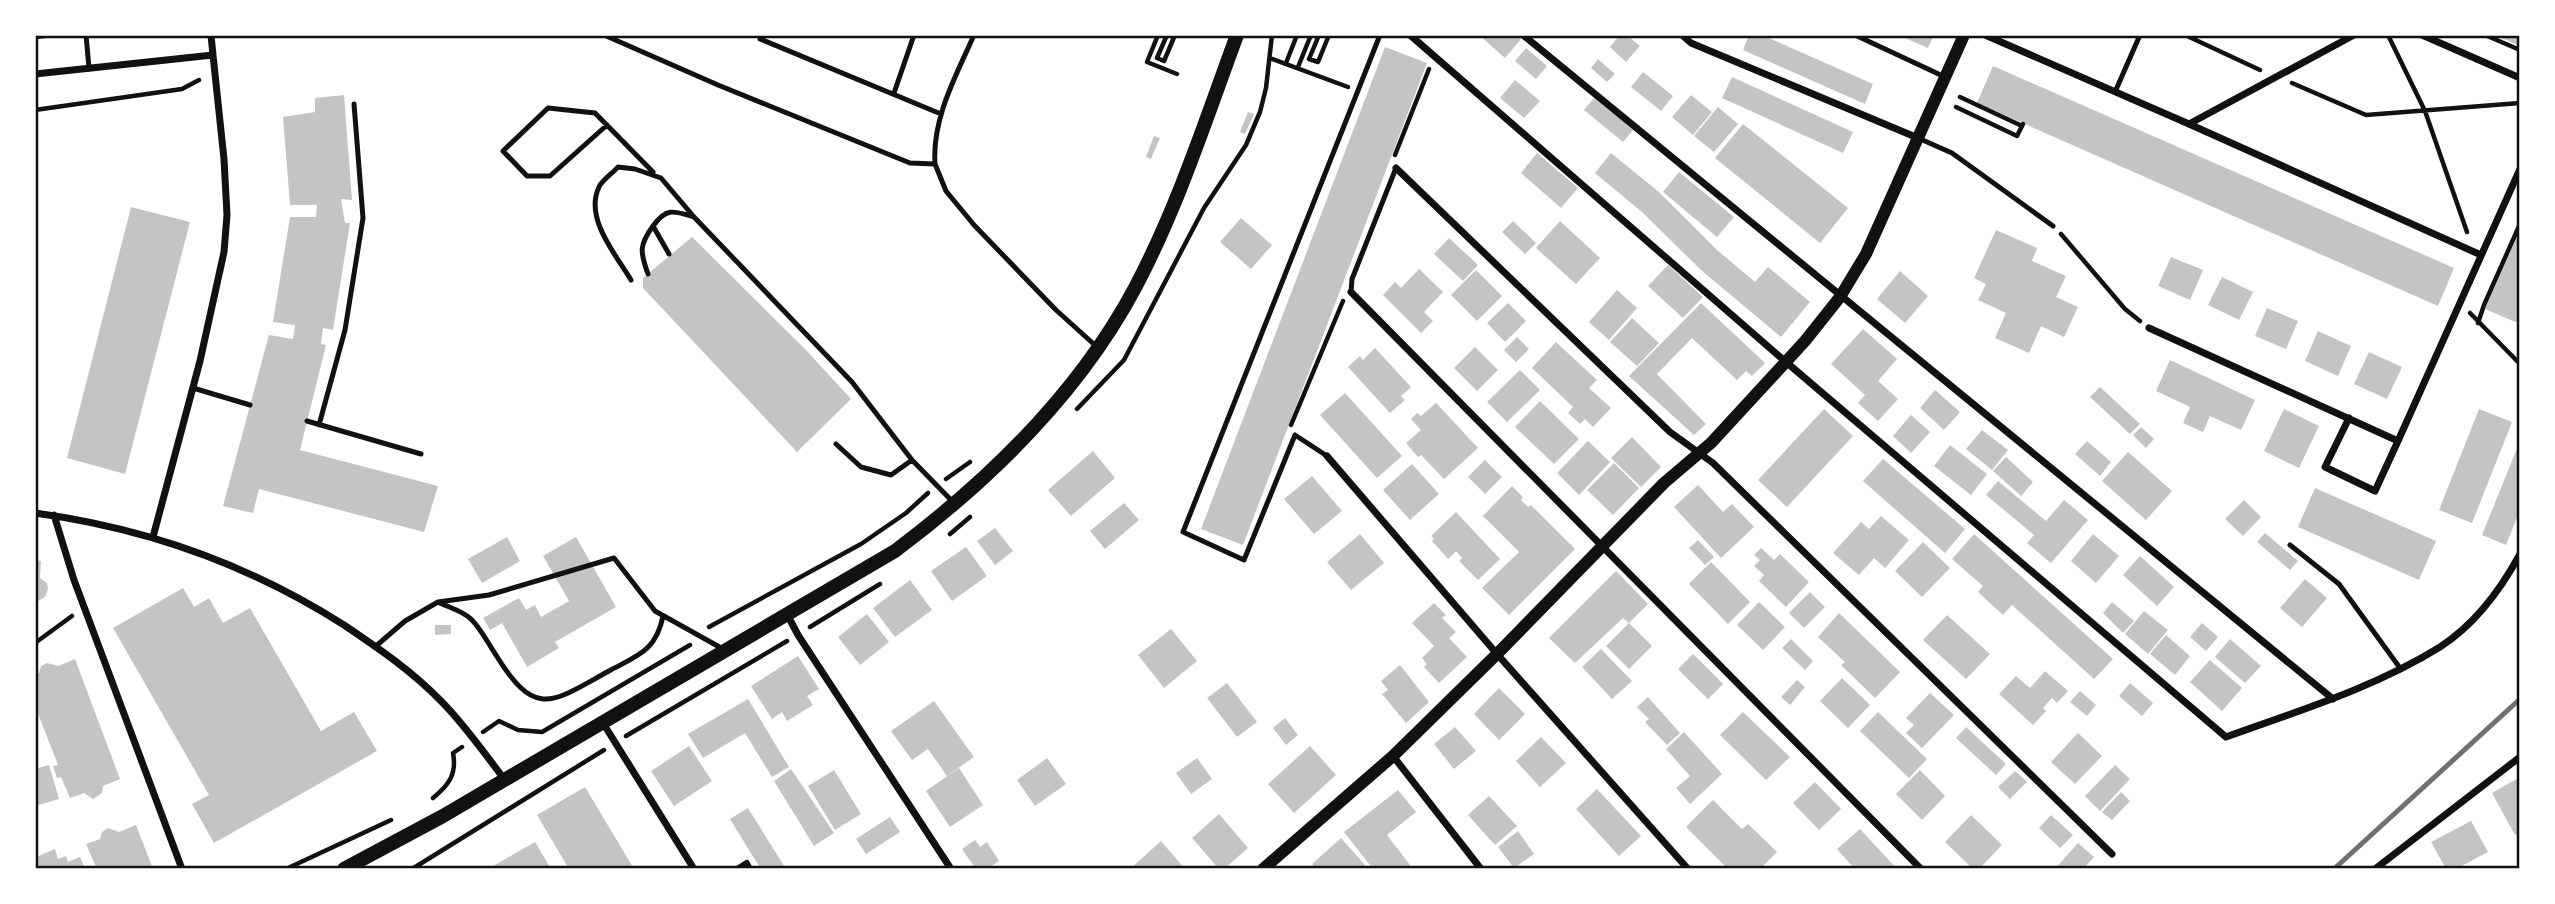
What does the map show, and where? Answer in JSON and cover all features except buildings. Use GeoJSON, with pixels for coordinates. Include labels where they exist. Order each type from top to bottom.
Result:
{"type":"FeatureCollection","features":[{"type":"Feature","properties":{"kind":"main road"},"geometry":{"type":"LineString","coordinates":[[349,868],[788,616],[895,551],[955,504],[1005,458],[1046,414],[1098,348],[1135,288],[1167,220],[1237,35]]}},
{"type":"Feature","properties":{"kind":"street"},"geometry":{"type":"LineString","coordinates":[[153,537],[193,388],[224,252],[227,215],[224,159],[211,35]]}},
{"type":"Feature","properties":{"kind":"street"},"geometry":{"type":"LineString","coordinates":[[1410,35],[1786,362],[2226,737],[2333,699],[2441,646],[2476,615],[2495,593],[2520,554]]}},
{"type":"Feature","properties":{"kind":"street"},"geometry":{"type":"LineString","coordinates":[[1523,35],[2333,699]]}},
{"type":"Feature","properties":{"kind":"street"},"geometry":{"type":"LineString","coordinates":[[1682,35],[1691,43],[1918,138]]}},
{"type":"Feature","properties":{"kind":"street"},"geometry":{"type":"LineString","coordinates":[[1270,867],[1393,756],[1664,483],[1711,443],[1786,362],[1840,297],[1881,223],[1964,35]]}},
{"type":"Feature","properties":{"kind":"street"},"geometry":{"type":"LineString","coordinates":[[1985,35],[2482,256]]}},
{"type":"Feature","properties":{"kind":"street"},"geometry":{"type":"LineString","coordinates":[[2189,124],[2354,35]]}},
{"type":"Feature","properties":{"kind":"street"},"geometry":{"type":"LineString","coordinates":[[2422,35],[2520,78]]}},
{"type":"Feature","properties":{"kind":"street"},"geometry":{"type":"LineString","coordinates":[[35,74],[213,55]]}},
{"type":"Feature","properties":{"kind":"street"},"geometry":{"type":"LineString","coordinates":[[1396,168],[1660,422],[1713,463],[2112,855]]}},
{"type":"Feature","properties":{"kind":"street"},"geometry":{"type":"LineString","coordinates":[[2348,418],[2325,467],[2375,491],[2520,169]]}},
{"type":"Feature","properties":{"kind":"street"},"geometry":{"type":"LineString","coordinates":[[1351,292],[1921,869]]}},
{"type":"Feature","properties":{"kind":"street"},"geometry":{"type":"LineString","coordinates":[[2149,328],[2398,441]]}},
{"type":"Feature","properties":{"kind":"street"},"geometry":{"type":"LineString","coordinates":[[1326,456],[1688,869]]}},
{"type":"Feature","properties":{"kind":"street"},"geometry":{"type":"LineString","coordinates":[[35,513],[106,525],[153,537],[236,566],[275,585],[376,646],[411,673],[464,726],[505,780]]}},
{"type":"Feature","properties":{"kind":"street"},"geometry":{"type":"LineString","coordinates":[[54,516],[85,608],[182,869]]}},
{"type":"Feature","properties":{"kind":"street"},"geometry":{"type":"LineString","coordinates":[[788,616],[951,869]]}},
{"type":"Feature","properties":{"kind":"street"},"geometry":{"type":"LineString","coordinates":[[603,723],[694,869]]}},
{"type":"Feature","properties":{"kind":"street"},"geometry":{"type":"LineString","coordinates":[[1393,756],[1481,869]]}},
{"type":"Feature","properties":{"kind":"street"},"geometry":{"type":"LineString","coordinates":[[2375,869],[2520,757]]}},
{"type":"Feature","properties":{"kind":"lane"},"geometry":{"type":"LineString","coordinates":[[86,35],[89,68]]}},
{"type":"Feature","properties":{"kind":"lane"},"geometry":{"type":"LineString","coordinates":[[604,35],[718,85],[910,163],[935,164]]}},
{"type":"Feature","properties":{"kind":"lane"},"geometry":{"type":"LineString","coordinates":[[894,93],[914,35]]}},
{"type":"Feature","properties":{"kind":"lane"},"geometry":{"type":"LineString","coordinates":[[974,35],[941,114],[936,132],[935,164],[946,191],[974,225],[1056,310],[1098,348]]}},
{"type":"Feature","properties":{"kind":"lane"},"geometry":{"type":"LineString","coordinates":[[1326,456],[1295,435],[1244,560],[1183,532],[1380,35]]}},
{"type":"Feature","properties":{"kind":"lane"},"geometry":{"type":"LineString","coordinates":[[1855,35],[1945,76]]}},
{"type":"Feature","properties":{"kind":"lane"},"geometry":{"type":"LineString","coordinates":[[2115,92],[2140,35]]}},
{"type":"Feature","properties":{"kind":"lane"},"geometry":{"type":"LineString","coordinates":[[760,38],[941,114]]}},
{"type":"Feature","properties":{"kind":"lane"},"geometry":{"type":"LineString","coordinates":[[318,425],[345,330],[363,218],[354,104]]}},
{"type":"Feature","properties":{"kind":"lane"},"geometry":{"type":"LineString","coordinates":[[607,125],[550,176],[527,176],[503,151],[548,108],[595,113],[661,178],[694,217],[852,382],[912,460],[955,504]]}},
{"type":"Feature","properties":{"kind":"lane"},"geometry":{"type":"LineString","coordinates":[[1918,138],[1952,153],[2053,226]]}},
{"type":"Feature","properties":{"kind":"lane"},"geometry":{"type":"LineString","coordinates":[[631,280],[603,233],[594,211],[599,186],[618,167],[656,174]]}},
{"type":"Feature","properties":{"kind":"lane"},"geometry":{"type":"LineString","coordinates":[[1351,292],[1352,279],[1396,168]]}},
{"type":"Feature","properties":{"kind":"lane"},"geometry":{"type":"LineString","coordinates":[[648,274],[642,257],[642,240],[661,215],[673,211],[694,217]]}},
{"type":"Feature","properties":{"kind":"lane"},"geometry":{"type":"LineString","coordinates":[[653,226],[669,254]]}},
{"type":"Feature","properties":{"kind":"lane"},"geometry":{"type":"LineString","coordinates":[[193,388],[250,405]]}},
{"type":"Feature","properties":{"kind":"lane"},"geometry":{"type":"LineString","coordinates":[[307,421],[421,454]]}},
{"type":"Feature","properties":{"kind":"lane"},"geometry":{"type":"LineString","coordinates":[[835,444],[861,467],[891,475],[912,460]]}},
{"type":"Feature","properties":{"kind":"lane"},"geometry":{"type":"LineString","coordinates":[[2290,545],[2339,584],[2400,668]]}},
{"type":"Feature","properties":{"kind":"lane"},"geometry":{"type":"LineString","coordinates":[[376,646],[405,621],[438,601],[489,595],[614,558],[655,611],[726,650]]}},
{"type":"Feature","properties":{"kind":"lane"},"geometry":{"type":"LineString","coordinates":[[438,601],[470,618],[510,679],[531,697],[543,699],[564,696],[649,649],[659,634],[663,616]]}},
{"type":"Feature","properties":{"kind":"path"},"geometry":{"type":"LineString","coordinates":[[35,37],[53,35]]}},
{"type":"Feature","properties":{"kind":"path"},"geometry":{"type":"LineString","coordinates":[[1158,35],[1147,62],[1177,75]]}},
{"type":"Feature","properties":{"kind":"path"},"geometry":{"type":"LineString","coordinates":[[1167,35],[1157,58],[1164,61],[1175,35]]}},
{"type":"Feature","properties":{"kind":"path"},"geometry":{"type":"LineString","coordinates":[[1236,158],[1246,145],[1260,112],[1266,88],[1272,35]]}},
{"type":"Feature","properties":{"kind":"path"},"geometry":{"type":"LineString","coordinates":[[1286,63],[1297,35]]}},
{"type":"Feature","properties":{"kind":"path"},"geometry":{"type":"LineString","coordinates":[[1298,67],[1311,35]]}},
{"type":"Feature","properties":{"kind":"path"},"geometry":{"type":"LineString","coordinates":[[1319,35],[1309,59],[1318,62],[1329,35]]}},
{"type":"Feature","properties":{"kind":"path"},"geometry":{"type":"LineString","coordinates":[[2185,35],[2261,70]]}},
{"type":"Feature","properties":{"kind":"path"},"geometry":{"type":"LineString","coordinates":[[2388,35],[2425,111],[2468,236]]}},
{"type":"Feature","properties":{"kind":"path"},"geometry":{"type":"LineString","coordinates":[[2485,35],[2520,50]]}},
{"type":"Feature","properties":{"kind":"path"},"geometry":{"type":"LineString","coordinates":[[1396,168],[1393,161],[1430,65],[1437,57]]}},
{"type":"Feature","properties":{"kind":"path"},"geometry":{"type":"LineString","coordinates":[[1270,58],[1352,89]]}},
{"type":"Feature","properties":{"kind":"path"},"geometry":{"type":"LineString","coordinates":[[35,110],[182,89],[199,80]]}},
{"type":"Feature","properties":{"kind":"path"},"geometry":{"type":"LineString","coordinates":[[2284,80],[2366,115],[2520,103]]}},
{"type":"Feature","properties":{"kind":"path"},"geometry":{"type":"LineString","coordinates":[[1956,107],[2017,136],[2022,125],[1960,97]]}},
{"type":"Feature","properties":{"kind":"path"},"geometry":{"type":"LineString","coordinates":[[2478,323],[2520,224]]}},
{"type":"Feature","properties":{"kind":"path"},"geometry":{"type":"LineString","coordinates":[[2053,226],[2125,309],[2149,328]]}},
{"type":"Feature","properties":{"kind":"path"},"geometry":{"type":"LineString","coordinates":[[1295,435],[1291,425],[1340,304],[1351,292]]}},
{"type":"Feature","properties":{"kind":"path"},"geometry":{"type":"LineString","coordinates":[[2469,313],[2520,365]]}},
{"type":"Feature","properties":{"kind":"path"},"geometry":{"type":"LineString","coordinates":[[711,626],[861,544],[916,503]]}},
{"type":"Feature","properties":{"kind":"path"},"geometry":{"type":"LineString","coordinates":[[35,643],[85,608]]}},
{"type":"Feature","properties":{"kind":"path"},"geometry":{"type":"LineString","coordinates":[[428,803],[452,779],[455,767],[453,753],[456,751]]}},
{"type":"Feature","properties":{"kind":"path"},"geometry":{"type":"LineString","coordinates":[[563,765],[568,773]]}},
{"type":"Feature","properties":{"kind":"path"},"geometry":{"type":"LineString","coordinates":[[286,869],[395,818]]}},
{"type":"Feature","properties":{"kind":"path"},"geometry":{"type":"LineString","coordinates":[[461,828],[465,837]]}},
{"type":"Feature","properties":{"kind":"path"},"geometry":{"type":"LineString","coordinates":[[736,869],[747,862],[751,869]]}},
{"type":"Feature","properties":{"kind":"railway"},"geometry":{"type":"LineString","coordinates":[[2334,869],[2520,699]]}}]}
